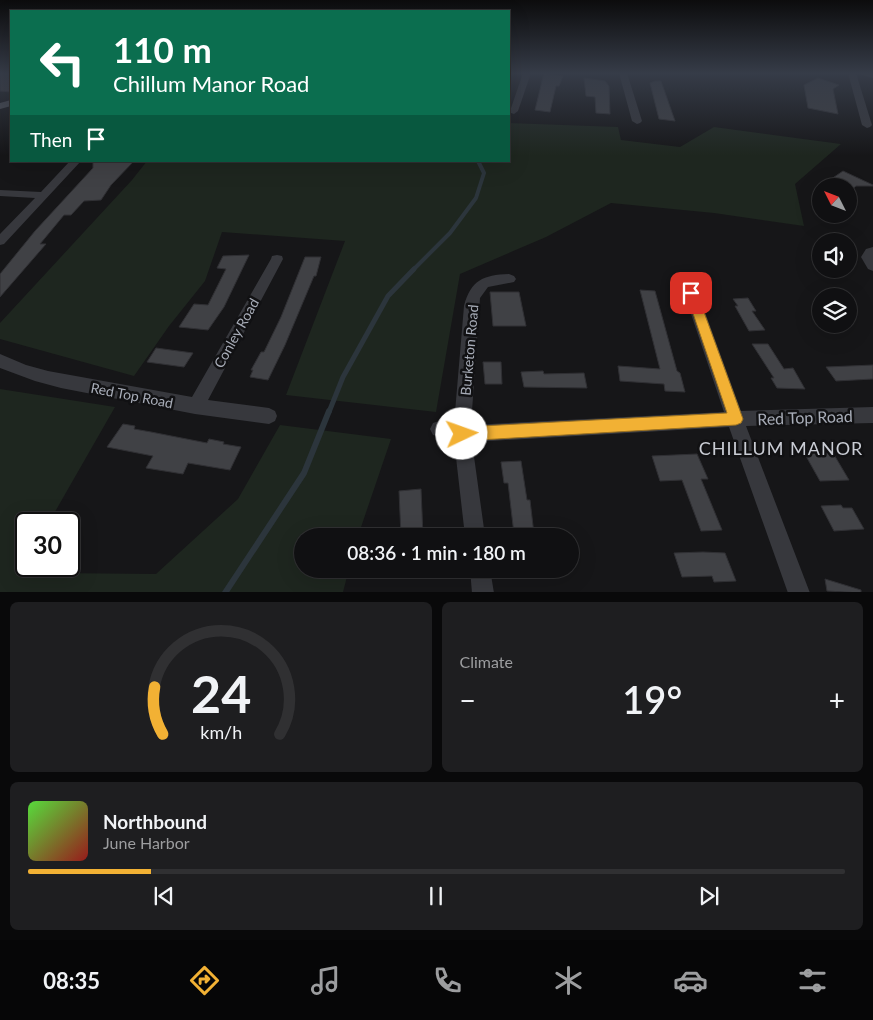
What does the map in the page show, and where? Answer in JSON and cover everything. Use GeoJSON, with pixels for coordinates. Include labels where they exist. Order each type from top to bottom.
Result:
{"type":"FeatureCollection","features":[{"type":"Feature","properties":{"kind":"street"},"geometry":{"type":"LineString","coordinates":[[514,111],[518,101]]}},
{"type":"Feature","properties":{"kind":"street"},"geometry":{"type":"LineString","coordinates":[[631,101],[637,121]]}},
{"type":"Feature","properties":{"kind":"street"},"geometry":{"type":"LineString","coordinates":[[860,101],[867,125]]}},
{"type":"Feature","properties":{"kind":"street"},"geometry":{"type":"LineString","coordinates":[[0,241],[75,162]]}},
{"type":"Feature","properties":{"kind":"street"},"geometry":{"type":"LineString","coordinates":[[0,193],[43,195]]}},
{"type":"Feature","properties":{"kind":"street","name":"Conley Road"},"geometry":{"type":"LineString","coordinates":[[195,407],[277,258]]}},
{"type":"Feature","properties":{"kind":"street","name":"Burketon Road"},"geometry":{"type":"LineString","coordinates":[[474,528],[462,434],[472,300],[474,294],[484,282],[493,279],[509,279]]}},
{"type":"Feature","properties":{"kind":"street"},"geometry":{"type":"LineString","coordinates":[[691,293],[757,482],[799,592]]}},
{"type":"Feature","properties":{"kind":"street","name":"Red Top Road"},"geometry":{"type":"LineString","coordinates":[[0,360],[12,368],[195,407],[269,416]]}},
{"type":"Feature","properties":{"kind":"street","name":"Red Top Road"},"geometry":{"type":"LineString","coordinates":[[439,429],[462,434],[736,419],[873,415]]}},
{"type":"Feature","properties":{"kind":"street"},"geometry":{"type":"LineString","coordinates":[[481,578],[483,592]]}},
{"type":"Feature","properties":{"kind":"shaded area"},"geometry":{"type":"Polygon","coordinates":[[[510,123],[618,127],[621,140],[680,147],[714,127],[841,144],[795,184],[804,226],[714,213],[611,203],[546,237],[460,274],[436,412],[286,395],[345,241],[222,232],[205,281],[169,326],[134,376],[0,339],[0,323],[132,180],[146,162],[510,162],[510,123]]]}},
{"type":"Feature","properties":{"kind":"shaded area"},"geometry":{"type":"Polygon","coordinates":[[[0,389],[115,407],[55,512],[15,512],[15,577],[80,577],[80,573],[156,574],[238,499],[280,425],[391,439],[361,528],[294,528],[294,578],[347,578],[343,592],[0,592],[0,389]]]}},
{"type":"Feature","properties":{"kind":"building"},"geometry":{"type":"Polygon","coordinates":[[[537,101],[553,101],[550,112],[535,110],[537,101]]]}},
{"type":"Feature","properties":{"kind":"building"},"geometry":{"type":"Polygon","coordinates":[[[595,101],[610,101],[610,114],[596,113],[595,101]]]}},
{"type":"Feature","properties":{"kind":"building"},"geometry":{"type":"Polygon","coordinates":[[[654,101],[668,101],[675,121],[659,119],[654,101]]]}},
{"type":"Feature","properties":{"kind":"building"},"geometry":{"type":"Polygon","coordinates":[[[807,101],[835,101],[838,114],[808,108],[807,101]]]}},
{"type":"Feature","properties":{"kind":"building"},"geometry":{"type":"Polygon","coordinates":[[[93,162],[133,162],[111,185],[101,200],[84,201],[71,215],[64,215],[40,244],[46,244],[0,297],[0,274],[35,231],[93,168],[93,162]]]}},
{"type":"Feature","properties":{"kind":"building"},"geometry":{"type":"Polygon","coordinates":[[[843,171],[858,178],[857,178],[833,178],[843,171]]]}},
{"type":"Feature","properties":{"kind":"building"},"geometry":{"type":"Polygon","coordinates":[[[858,178],[873,185],[858,186],[858,178]]]}},
{"type":"Feature","properties":{"kind":"building"},"geometry":{"type":"Polygon","coordinates":[[[249,255],[224,307],[208,330],[179,327],[194,304],[208,305],[226,269],[217,268],[223,256],[249,255]]]}},
{"type":"Feature","properties":{"kind":"building"},"geometry":{"type":"Polygon","coordinates":[[[305,257],[321,257],[316,276],[314,276],[285,345],[268,380],[250,377],[253,370],[251,370],[261,352],[264,352],[281,317],[305,257]]]}},
{"type":"Feature","properties":{"kind":"building"},"geometry":{"type":"Polygon","coordinates":[[[640,290],[655,291],[677,371],[680,373],[685,392],[665,391],[664,384],[620,381],[618,366],[660,369],[640,290]]]}},
{"type":"Feature","properties":{"kind":"building"},"geometry":{"type":"Polygon","coordinates":[[[490,292],[519,292],[526,326],[493,326],[490,292]]]}},
{"type":"Feature","properties":{"kind":"building"},"geometry":{"type":"Polygon","coordinates":[[[748,298],[756,311],[752,311],[765,330],[749,331],[735,306],[738,306],[733,299],[748,298]]]}},
{"type":"Feature","properties":{"kind":"building"},"geometry":{"type":"Polygon","coordinates":[[[752,344],[768,344],[784,369],[793,368],[805,389],[777,388],[771,378],[774,378],[752,344]]]}},
{"type":"Feature","properties":{"kind":"building"},"geometry":{"type":"Polygon","coordinates":[[[156,348],[193,353],[184,367],[147,362],[156,348]]]}},
{"type":"Feature","properties":{"kind":"building"},"geometry":{"type":"Polygon","coordinates":[[[483,362],[501,362],[502,384],[485,384],[483,362]]]}},
{"type":"Feature","properties":{"kind":"building"},"geometry":{"type":"Polygon","coordinates":[[[873,365],[873,379],[836,381],[826,367],[873,365]]]}},
{"type":"Feature","properties":{"kind":"building"},"geometry":{"type":"Polygon","coordinates":[[[543,371],[544,374],[584,373],[587,388],[524,387],[521,372],[543,371]]]}},
{"type":"Feature","properties":{"kind":"building"},"geometry":{"type":"Polygon","coordinates":[[[123,424],[135,426],[134,429],[207,443],[209,439],[241,447],[230,470],[188,463],[183,474],[146,468],[153,456],[107,447],[123,424]]]}},
{"type":"Feature","properties":{"kind":"building"},"geometry":{"type":"Polygon","coordinates":[[[830,448],[849,480],[820,481],[802,449],[830,448]]]}},
{"type":"Feature","properties":{"kind":"building"},"geometry":{"type":"Polygon","coordinates":[[[697,454],[708,479],[701,479],[722,530],[701,531],[682,480],[660,481],[652,456],[697,454]]]}},
{"type":"Feature","properties":{"kind":"building"},"geometry":{"type":"Polygon","coordinates":[[[521,461],[527,500],[530,500],[533,528],[513,528],[508,483],[504,483],[501,462],[521,461]]]}},
{"type":"Feature","properties":{"kind":"building"},"geometry":{"type":"Polygon","coordinates":[[[421,489],[423,528],[401,528],[399,491],[421,489]]]}},
{"type":"Feature","properties":{"kind":"building"},"geometry":{"type":"Polygon","coordinates":[[[841,505],[843,508],[852,508],[864,529],[834,531],[821,506],[841,505]]]}},
{"type":"Feature","properties":{"kind":"building"},"geometry":{"type":"Polygon","coordinates":[[[674,553],[725,553],[736,581],[714,582],[712,576],[682,577],[674,553]]]}},
{"type":"Feature","properties":{"kind":"building"},"geometry":{"type":"Polygon","coordinates":[[[825,579],[861,590],[861,592],[844,592],[827,591],[825,579]]]}},
{"type":"Feature","properties":{"kind":"waterway"},"geometry":{"type":"LineString","coordinates":[[414,269],[450,233],[476,198],[484,173],[478,162]]}},
{"type":"Feature","properties":{"kind":"waterway"},"geometry":{"type":"LineString","coordinates":[[329,412],[343,377],[388,296],[414,269]]}},
{"type":"Feature","properties":{"kind":"waterway"},"geometry":{"type":"LineString","coordinates":[[226,592],[304,473],[329,411]]}},
{"type":"Feature","properties":{"kind":"district","name":"CHILLUM MANOR"},"geometry":{"type":"Point","coordinates":[781,448]}},
{"type":"Feature","properties":{"kind":"route"},"geometry":{"type":"LineString","coordinates":[[462,434],[736,419],[691,293]]}}]}
